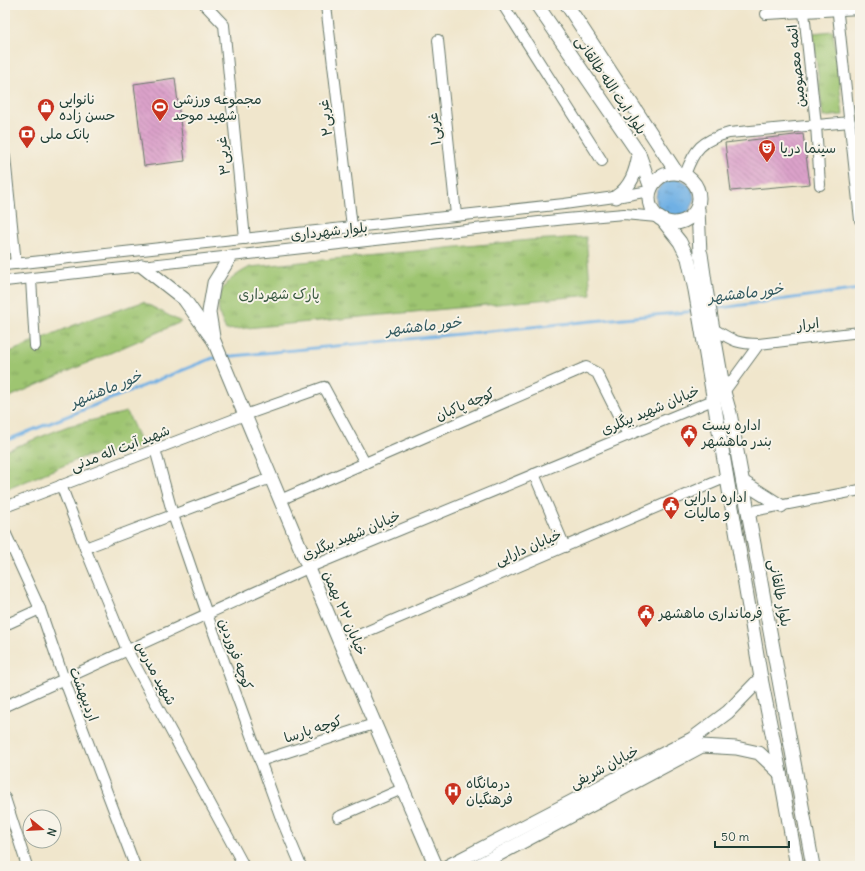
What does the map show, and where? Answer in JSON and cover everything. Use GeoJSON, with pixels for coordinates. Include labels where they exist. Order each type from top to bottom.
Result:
{"type":"FeatureCollection","features":[{"type":"Feature","properties":{"kind":"main road","name":"بلوار ایت الله طالقانی"},"geometry":{"type":"LineString","coordinates":[[537,5],[639,154],[650,190]]}},
{"type":"Feature","properties":{"kind":"main road","name":"بلوار ایت الله طالقانی"},"geometry":{"type":"LineString","coordinates":[[566,5],[681,174]]}},
{"type":"Feature","properties":{"kind":"main road"},"geometry":{"type":"LineString","coordinates":[[616,197],[624,192],[631,181],[637,169],[639,154]]}},
{"type":"Feature","properties":{"kind":"main road"},"geometry":{"type":"LineString","coordinates":[[669,173],[681,174],[692,180],[697,186],[699,193],[700,201],[698,209],[701,254],[700,289],[680,242],[652,211],[649,204],[650,190],[656,181],[669,173]]}},
{"type":"Feature","properties":{"kind":"main road"},"geometry":{"type":"LineString","coordinates":[[660,220],[671,224],[679,224],[687,221],[698,209]]}},
{"type":"Feature","properties":{"kind":"main road"},"geometry":{"type":"LineString","coordinates":[[214,341],[209,312],[214,284],[230,256]]}},
{"type":"Feature","properties":{"kind":"main road"},"geometry":{"type":"LineString","coordinates":[[142,266],[184,299],[214,341]]}},
{"type":"Feature","properties":{"kind":"main road","name":"بلوار طالقانی"},"geometry":{"type":"LineString","coordinates":[[700,289],[709,328],[718,396],[726,478],[761,678],[797,866]]}},
{"type":"Feature","properties":{"kind":"main road","name":"خیابان ۲۲ بهمن"},"geometry":{"type":"LineString","coordinates":[[214,341],[308,568],[436,866]]}},
{"type":"Feature","properties":{"kind":"main road","name":"بلوار طالقانی"},"geometry":{"type":"LineString","coordinates":[[718,396],[730,413],[813,866]]}},
{"type":"Feature","properties":{"kind":"main road"},"geometry":{"type":"LineString","coordinates":[[743,482],[781,506]]}},
{"type":"Feature","properties":{"kind":"main road","name":"خیابان شریفی"},"geometry":{"type":"LineString","coordinates":[[477,866],[620,783],[692,739],[728,712],[761,678]]}},
{"type":"Feature","properties":{"kind":"main road","name":"خیابان شریفی"},"geometry":{"type":"LineString","coordinates":[[448,866],[468,861],[620,783],[702,746],[736,748],[759,753],[780,773]]}},
{"type":"Feature","properties":{"kind":"street","name":"۳غربی"},"geometry":{"type":"LineString","coordinates":[[205,5],[224,25],[245,239]]}},
{"type":"Feature","properties":{"kind":"street","name":"۲غربی"},"geometry":{"type":"LineString","coordinates":[[326,5],[352,227]]}},
{"type":"Feature","properties":{"kind":"street"},"geometry":{"type":"LineString","coordinates":[[503,5],[602,161]]}},
{"type":"Feature","properties":{"kind":"street"},"geometry":{"type":"LineString","coordinates":[[837,8],[860,220]]}},
{"type":"Feature","properties":{"kind":"street","name":"ائمه معصومین"},"geometry":{"type":"LineString","coordinates":[[820,185],[816,125],[804,12],[837,8],[860,9]]}},
{"type":"Feature","properties":{"kind":"street"},"geometry":{"type":"LineString","coordinates":[[766,14],[804,12]]}},
{"type":"Feature","properties":{"kind":"street","name":"۱غربی"},"geometry":{"type":"LineString","coordinates":[[438,40],[456,216]]}},
{"type":"Feature","properties":{"kind":"street"},"geometry":{"type":"LineString","coordinates":[[681,174],[700,146],[714,137],[729,133],[850,122]]}},
{"type":"Feature","properties":{"kind":"street"},"geometry":{"type":"LineString","coordinates":[[5,156],[16,264]]}},
{"type":"Feature","properties":{"kind":"street","name":"بلوار شهرداری"},"geometry":{"type":"LineString","coordinates":[[5,265],[564,204],[616,197],[650,190]]}},
{"type":"Feature","properties":{"kind":"street"},"geometry":{"type":"LineString","coordinates":[[564,204],[566,219]]}},
{"type":"Feature","properties":{"kind":"street","name":"بلوار شهرداری"},"geometry":{"type":"LineString","coordinates":[[5,281],[566,219],[624,214],[660,220]]}},
{"type":"Feature","properties":{"kind":"street"},"geometry":{"type":"LineString","coordinates":[[31,278],[35,346]]}},
{"type":"Feature","properties":{"kind":"street","name":"ابرار"},"geometry":{"type":"LineString","coordinates":[[709,328],[733,341],[745,344],[759,344],[860,332]]}},
{"type":"Feature","properties":{"kind":"street"},"geometry":{"type":"LineString","coordinates":[[718,396],[759,344]]}},
{"type":"Feature","properties":{"kind":"street","name":"کوچه پاکبان"},"geometry":{"type":"LineString","coordinates":[[280,500],[586,367],[597,373],[628,435]]}},
{"type":"Feature","properties":{"kind":"street","name":"شهید آیت اله مدنی"},"geometry":{"type":"LineString","coordinates":[[5,507],[245,415],[324,387],[365,463]]}},
{"type":"Feature","properties":{"kind":"street","name":"خیابان شهید بیگلری"},"geometry":{"type":"LineString","coordinates":[[5,706],[308,568],[718,396]]}},
{"type":"Feature","properties":{"kind":"street","name":"کوچه فروردین"},"geometry":{"type":"LineString","coordinates":[[156,449],[173,515],[206,614],[260,761],[301,866]]}},
{"type":"Feature","properties":{"kind":"street"},"geometry":{"type":"LineString","coordinates":[[534,474],[564,547]]}},
{"type":"Feature","properties":{"kind":"street"},"geometry":{"type":"LineString","coordinates":[[85,548],[271,478]]}},
{"type":"Feature","properties":{"kind":"street","name":"خیابان دارایی"},"geometry":{"type":"LineString","coordinates":[[340,643],[726,478]]}},
{"type":"Feature","properties":{"kind":"street","name":"شهید مدرس"},"geometry":{"type":"LineString","coordinates":[[61,486],[127,650],[244,866]]}},
{"type":"Feature","properties":{"kind":"street"},"geometry":{"type":"LineString","coordinates":[[748,512],[860,490]]}},
{"type":"Feature","properties":{"kind":"street","name":"اردیبهشت"},"geometry":{"type":"LineString","coordinates":[[5,532],[40,609],[64,679],[135,866]]}},
{"type":"Feature","properties":{"kind":"street"},"geometry":{"type":"LineString","coordinates":[[5,625],[40,609]]}},
{"type":"Feature","properties":{"kind":"street","name":"کوچه پارسا"},"geometry":{"type":"LineString","coordinates":[[260,761],[374,724]]}},
{"type":"Feature","properties":{"kind":"street"},"geometry":{"type":"LineString","coordinates":[[338,817],[402,789]]}},
{"type":"Feature","properties":{"kind":"street"},"geometry":{"type":"LineString","coordinates":[[5,798],[27,866]]}},
{"type":"Feature","properties":{"kind":"green space"},"geometry":{"type":"Polygon","coordinates":[[[833,31],[843,115],[823,117],[813,33],[833,31]]]}},
{"type":"Feature","properties":{"kind":"green space","name":"پارک شهرداری"},"geometry":{"type":"Polygon","coordinates":[[[586,237],[591,295],[226,330],[219,312],[218,304],[220,296],[226,284],[250,267],[530,240],[586,237]]]}},
{"type":"Feature","properties":{"kind":"green space"},"geometry":{"type":"Polygon","coordinates":[[[143,302],[181,322],[5,399],[5,354],[84,321],[143,302]]]}},
{"type":"Feature","properties":{"kind":"green space"},"geometry":{"type":"Polygon","coordinates":[[[127,412],[143,447],[84,457],[5,490],[5,451],[68,426],[127,412]]]}},
{"type":"Feature","properties":{"kind":"water"},"geometry":{"type":"Polygon","coordinates":[[[675,179],[685,182],[691,188],[694,198],[691,208],[685,214],[675,217],[665,214],[659,208],[656,198],[659,188],[665,182],[675,179]]]}},
{"type":"Feature","properties":{"kind":"building","name":"مجموعه ورزشی شهید موحد"},"geometry":{"type":"Polygon","coordinates":[[[175,78],[185,161],[144,166],[134,84],[175,78]]]}},
{"type":"Feature","properties":{"kind":"building","name":"سینما دریا"},"geometry":{"type":"Polygon","coordinates":[[[803,134],[810,184],[731,191],[725,143],[803,134]]]}},
{"type":"Feature","properties":{"kind":"waterway","name":"خور ماهشهر"},"geometry":{"type":"LineString","coordinates":[[713,309],[860,289]]}},
{"type":"Feature","properties":{"kind":"waterway","name":"خور ماهشهر"},"geometry":{"type":"LineString","coordinates":[[223,357],[696,311]]}},
{"type":"Feature","properties":{"kind":"waterway","name":"خور ماهشهر"},"geometry":{"type":"LineString","coordinates":[[5,441],[213,358],[218,358]]}},
{"type":"Feature","properties":{"kind":"place","name":"نانوایی حسن زاده"},"geometry":{"type":"Point","coordinates":[46,122]}},
{"type":"Feature","properties":{"kind":"place","name":"مجموعه ورزشی شهید موحد"},"geometry":{"type":"Point","coordinates":[160,122]}},
{"type":"Feature","properties":{"kind":"place","name":"بانک ملی"},"geometry":{"type":"Point","coordinates":[27,149]}},
{"type":"Feature","properties":{"kind":"place","name":"سینما دریا"},"geometry":{"type":"Point","coordinates":[767,163]}},
{"type":"Feature","properties":{"kind":"place","name":"اداره پست بندر ماهشهر"},"geometry":{"type":"Point","coordinates":[689,448]}},
{"type":"Feature","properties":{"kind":"place","name":"اداره دارایی و مالیات"},"geometry":{"type":"Point","coordinates":[671,520]}},
{"type":"Feature","properties":{"kind":"place","name":"فرمانداری ماهشهر"},"geometry":{"type":"Point","coordinates":[646,628]}},
{"type":"Feature","properties":{"kind":"place","name":"درمانگاه فرهنگیان"},"geometry":{"type":"Point","coordinates":[453,806]}}]}
